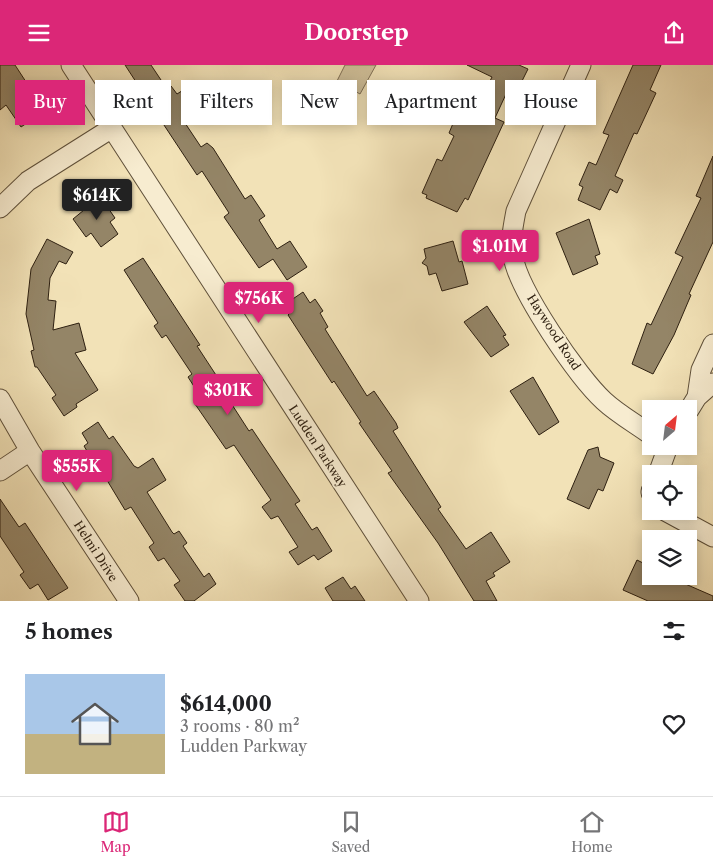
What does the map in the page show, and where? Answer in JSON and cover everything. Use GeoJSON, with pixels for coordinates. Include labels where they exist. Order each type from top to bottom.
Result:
{"type":"FeatureCollection","features":[{"type":"Feature","properties":{"kind":"street","name":"Ludden Parkway"},"geometry":{"type":"LineString","coordinates":[[71,65],[419,601]]}},
{"type":"Feature","properties":{"kind":"street","name":"Haywood Road"},"geometry":{"type":"LineString","coordinates":[[581,65],[516,211],[511,235],[513,258],[538,312],[574,366],[604,401],[642,428]]}},
{"type":"Feature","properties":{"kind":"street"},"geometry":{"type":"LineString","coordinates":[[0,208],[28,181],[112,128]]}},
{"type":"Feature","properties":{"kind":"street"},"geometry":{"type":"LineString","coordinates":[[694,400],[701,370],[713,344]]}},
{"type":"Feature","properties":{"kind":"street"},"geometry":{"type":"LineString","coordinates":[[696,400],[713,383]]}},
{"type":"Feature","properties":{"kind":"street","name":"Helmi Drive"},"geometry":{"type":"LineString","coordinates":[[0,399],[30,451],[129,601]]}},
{"type":"Feature","properties":{"kind":"street"},"geometry":{"type":"LineString","coordinates":[[0,471],[30,451]]}},
{"type":"Feature","properties":{"kind":"street"},"geometry":{"type":"LineString","coordinates":[[682,520],[713,537]]}},
{"type":"Feature","properties":{"kind":"shaded area"},"geometry":{"type":"Polygon","coordinates":[[[345,65],[376,65],[360,94],[357,92],[357,80],[338,80],[345,65]]]}},
{"type":"Feature","properties":{"kind":"building"},"geometry":{"type":"Polygon","coordinates":[[[0,65],[15,65],[25,80],[15,80],[15,118],[6,105],[0,110],[0,65]]]}},
{"type":"Feature","properties":{"kind":"building"},"geometry":{"type":"Polygon","coordinates":[[[125,65],[151,65],[161,80],[135,80],[125,65]]]}},
{"type":"Feature","properties":{"kind":"building"},"geometry":{"type":"Polygon","coordinates":[[[467,65],[519,65],[528,69],[522,80],[505,80],[505,96],[495,118],[495,80],[490,80],[492,77],[467,65]]]}},
{"type":"Feature","properties":{"kind":"building"},"geometry":{"type":"Polygon","coordinates":[[[633,65],[661,65],[650,90],[656,93],[637,134],[634,133],[615,176],[623,180],[617,193],[610,189],[600,210],[578,200],[583,187],[579,185],[589,162],[596,165],[609,135],[603,133],[633,65]]]}},
{"type":"Feature","properties":{"kind":"building"},"geometry":{"type":"Polygon","coordinates":[[[171,86],[177,94],[181,91],[181,125],[186,125],[201,147],[207,143],[213,148],[245,199],[251,195],[265,216],[259,220],[277,249],[290,241],[307,267],[287,280],[273,259],[259,268],[224,217],[229,213],[202,171],[197,175],[164,125],[171,125],[171,86]]]}},
{"type":"Feature","properties":{"kind":"building"},"geometry":{"type":"Polygon","coordinates":[[[495,118],[504,122],[468,200],[465,198],[457,212],[426,198],[427,195],[422,193],[437,159],[442,161],[454,136],[449,133],[452,125],[495,125],[495,118]]]}},
{"type":"Feature","properties":{"kind":"building"},"geometry":{"type":"Polygon","coordinates":[[[713,156],[713,242],[689,294],[691,295],[674,335],[653,374],[632,364],[647,323],[651,325],[683,257],[675,253],[701,198],[696,196],[713,156]]]}},
{"type":"Feature","properties":{"kind":"building"},"geometry":{"type":"Polygon","coordinates":[[[99,195],[115,218],[110,222],[118,234],[101,247],[91,233],[86,237],[73,219],[84,210],[82,207],[99,195]]]}},
{"type":"Feature","properties":{"kind":"building"},"geometry":{"type":"Polygon","coordinates":[[[589,219],[600,254],[595,256],[598,264],[573,275],[556,233],[589,219]]]}},
{"type":"Feature","properties":{"kind":"building"},"geometry":{"type":"Polygon","coordinates":[[[47,239],[73,252],[66,264],[59,261],[50,278],[48,300],[56,301],[53,330],[79,323],[86,350],[75,353],[98,390],[76,404],[77,407],[64,416],[52,398],[56,395],[37,367],[35,367],[31,351],[34,350],[26,314],[31,269],[47,239]]]}},
{"type":"Feature","properties":{"kind":"building"},"geometry":{"type":"Polygon","coordinates":[[[453,241],[459,262],[462,261],[468,284],[442,291],[436,273],[429,275],[427,266],[422,263],[426,258],[424,249],[453,241]]]}},
{"type":"Feature","properties":{"kind":"building"},"geometry":{"type":"Polygon","coordinates":[[[143,258],[200,345],[197,346],[231,398],[229,400],[249,431],[252,429],[300,501],[295,504],[312,530],[317,527],[332,551],[318,560],[314,555],[298,565],[289,552],[298,547],[278,516],[271,519],[262,507],[271,500],[234,445],[226,449],[195,404],[202,399],[188,377],[192,374],[166,335],[162,338],[154,326],[158,323],[124,270],[143,258]]]}},
{"type":"Feature","properties":{"kind":"building"},"geometry":{"type":"Polygon","coordinates":[[[303,292],[310,303],[315,299],[323,311],[320,313],[328,327],[325,329],[367,396],[374,391],[396,423],[398,428],[393,431],[441,507],[438,509],[466,549],[491,532],[510,562],[493,573],[495,576],[486,581],[497,601],[474,601],[438,543],[388,473],[392,471],[359,423],[361,422],[334,381],[332,383],[288,315],[290,313],[284,305],[303,292]]]}},
{"type":"Feature","properties":{"kind":"building"},"geometry":{"type":"Polygon","coordinates":[[[487,306],[506,335],[503,336],[509,345],[491,357],[464,322],[487,306]]]}},
{"type":"Feature","properties":{"kind":"building"},"geometry":{"type":"Polygon","coordinates":[[[533,377],[559,422],[539,435],[510,391],[533,377]]]}},
{"type":"Feature","properties":{"kind":"building"},"geometry":{"type":"Polygon","coordinates":[[[98,422],[109,439],[113,436],[134,466],[138,468],[153,458],[166,480],[147,492],[172,532],[174,534],[179,531],[187,543],[183,546],[204,577],[209,573],[216,584],[194,601],[185,601],[174,585],[180,581],[164,558],[158,561],[149,547],[154,543],[131,507],[125,510],[84,446],[88,443],[82,433],[98,422]]]}},
{"type":"Feature","properties":{"kind":"building"},"geometry":{"type":"Polygon","coordinates":[[[598,447],[600,457],[614,463],[603,491],[598,489],[589,509],[567,499],[588,450],[598,447]]]}},
{"type":"Feature","properties":{"kind":"building"},"geometry":{"type":"Polygon","coordinates":[[[0,499],[19,527],[25,523],[68,588],[48,600],[38,584],[30,589],[20,575],[24,572],[0,536],[0,499]]]}},
{"type":"Feature","properties":{"kind":"building"},"geometry":{"type":"Polygon","coordinates":[[[637,560],[642,562],[642,585],[688,585],[713,596],[713,601],[648,601],[623,590],[637,560]]]}},
{"type":"Feature","properties":{"kind":"building"},"geometry":{"type":"Polygon","coordinates":[[[343,577],[351,589],[355,586],[365,601],[333,601],[325,588],[343,577]]]}}]}
